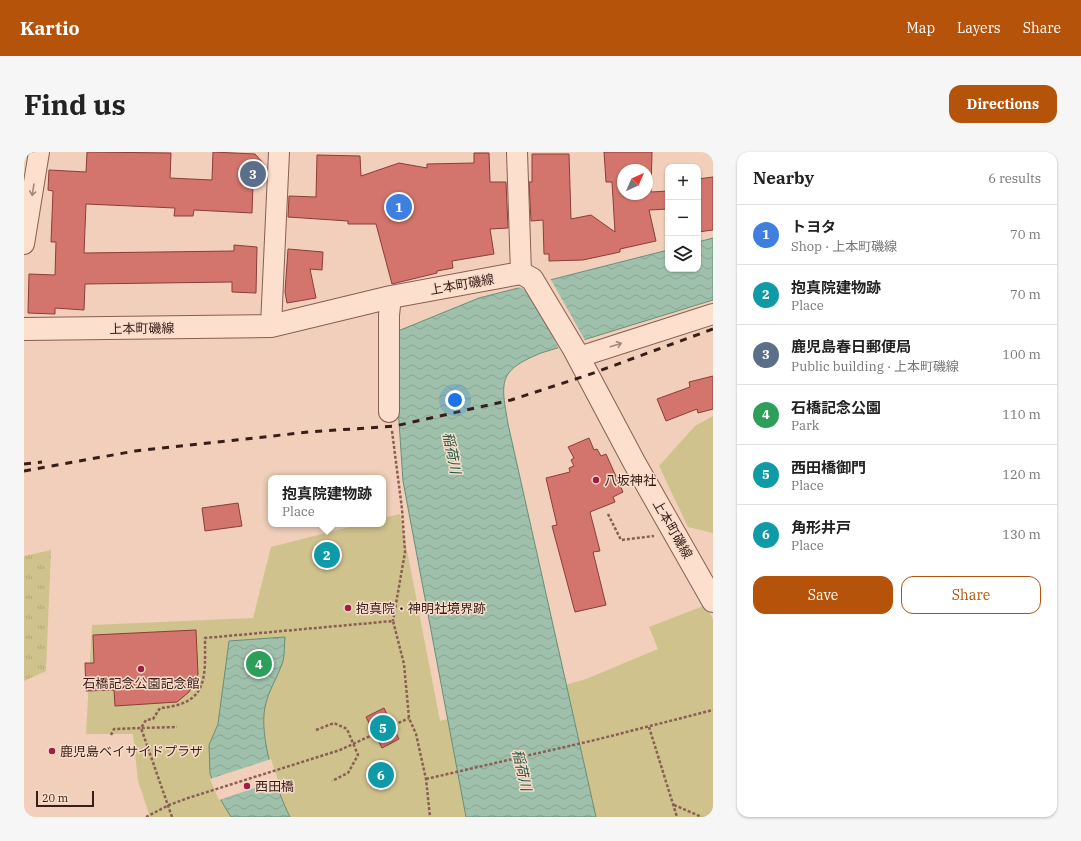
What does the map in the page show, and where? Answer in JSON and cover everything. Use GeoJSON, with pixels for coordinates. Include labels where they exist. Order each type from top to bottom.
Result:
{"type":"FeatureCollection","features":[{"type":"Feature","properties":{"kind":"street"},"geometry":{"type":"LineString","coordinates":[[24,239],[39,152]]}},
{"type":"Feature","properties":{"kind":"street"},"geometry":{"type":"LineString","coordinates":[[271,326],[279,152]]}},
{"type":"Feature","properties":{"kind":"street"},"geometry":{"type":"LineString","coordinates":[[517,152],[527,276]]}},
{"type":"Feature","properties":{"kind":"street","name":"上本町磯線"},"geometry":{"type":"LineString","coordinates":[[24,329],[271,326],[392,297],[527,276],[576,353],[634,462],[713,601]]}},
{"type":"Feature","properties":{"kind":"street"},"geometry":{"type":"LineString","coordinates":[[389,412],[390,315],[392,297]]}},
{"type":"Feature","properties":{"kind":"street"},"geometry":{"type":"LineString","coordinates":[[576,353],[713,314]]}},
{"type":"Feature","properties":{"kind":"path"},"geometry":{"type":"LineString","coordinates":[[389,412],[402,509],[404,552],[393,621],[404,664],[409,718],[416,734],[426,779],[430,817]]}},
{"type":"Feature","properties":{"kind":"path"},"geometry":{"type":"LineString","coordinates":[[608,514],[621,540],[676,534]]}},
{"type":"Feature","properties":{"kind":"path"},"geometry":{"type":"LineString","coordinates":[[141,728],[146,720],[153,719],[160,708],[183,704],[202,686],[205,677],[205,638],[393,621]]}},
{"type":"Feature","properties":{"kind":"path"},"geometry":{"type":"LineString","coordinates":[[426,779],[595,740],[713,710]]}},
{"type":"Feature","properties":{"kind":"path"},"geometry":{"type":"LineString","coordinates":[[146,817],[169,805],[188,798],[340,750],[409,718]]}},
{"type":"Feature","properties":{"kind":"path"},"geometry":{"type":"LineString","coordinates":[[316,730],[334,723],[347,728],[358,755],[348,773],[332,781]]}},
{"type":"Feature","properties":{"kind":"path"},"geometry":{"type":"LineString","coordinates":[[111,735],[114,729],[177,727]]}},
{"type":"Feature","properties":{"kind":"path"},"geometry":{"type":"LineString","coordinates":[[649,727],[677,817]]}},
{"type":"Feature","properties":{"kind":"path"},"geometry":{"type":"LineString","coordinates":[[141,728],[172,817]]}},
{"type":"Feature","properties":{"kind":"path"},"geometry":{"type":"LineString","coordinates":[[673,805],[702,817]]}},
{"type":"Feature","properties":{"kind":"green space"},"geometry":{"type":"Polygon","coordinates":[[[713,416],[713,533],[688,527],[659,466],[695,426],[713,416]]]}},
{"type":"Feature","properties":{"kind":"green space"},"geometry":{"type":"Polygon","coordinates":[[[400,514],[440,721],[586,679],[658,649],[649,627],[706,605],[713,619],[713,817],[150,817],[138,781],[133,734],[86,734],[92,625],[253,618],[271,547],[349,527],[386,527],[386,517],[400,514]]]}},
{"type":"Feature","properties":{"kind":"green space"},"geometry":{"type":"Polygon","coordinates":[[[51,550],[46,671],[24,681],[24,556],[51,550]]]}},
{"type":"Feature","properties":{"kind":"water","name":"稲荷川"},"geometry":{"type":"Polygon","coordinates":[[[713,238],[713,300],[541,353],[516,366],[509,372],[505,380],[504,398],[508,424],[596,817],[466,817],[403,481],[393,333],[479,298],[665,251],[665,272],[701,272],[701,241],[713,238]]]}},
{"type":"Feature","properties":{"kind":"water"},"geometry":{"type":"Polygon","coordinates":[[[285,637],[283,661],[266,701],[264,733],[274,778],[290,817],[231,817],[222,802],[210,774],[209,745],[218,724],[229,641],[285,637]]]}},
{"type":"Feature","properties":{"kind":"pier"},"geometry":{"type":"Polygon","coordinates":[[[550,278],[586,342],[559,349],[534,299],[522,288],[515,287],[550,278]]]}},
{"type":"Feature","properties":{"kind":"pier"},"geometry":{"type":"Polygon","coordinates":[[[271,759],[278,780],[219,800],[210,779],[271,759]]]}},
{"type":"Feature","properties":{"kind":"building"},"geometry":{"type":"Polygon","coordinates":[[[87,152],[171,153],[170,178],[212,180],[213,152],[255,154],[264,164],[264,184],[253,183],[252,213],[194,210],[193,216],[174,216],[175,208],[86,204],[84,253],[234,251],[234,245],[257,247],[256,293],[232,292],[232,282],[85,284],[84,310],[55,308],[55,314],[28,313],[29,274],[55,275],[56,242],[51,242],[53,191],[48,190],[49,170],[86,172],[87,152]]]}},
{"type":"Feature","properties":{"kind":"building"},"geometry":{"type":"Polygon","coordinates":[[[604,152],[652,152],[652,164],[617,164],[617,200],[653,200],[653,192],[665,191],[665,209],[649,210],[656,241],[620,249],[620,252],[583,260],[549,261],[549,254],[544,254],[543,220],[531,221],[529,182],[532,182],[532,154],[569,154],[571,219],[591,215],[615,232],[612,182],[606,182],[604,152]]]}},
{"type":"Feature","properties":{"kind":"building"},"geometry":{"type":"Polygon","coordinates":[[[474,153],[489,153],[490,182],[506,182],[508,228],[490,229],[494,254],[452,261],[453,268],[392,284],[376,224],[348,224],[348,221],[288,217],[289,196],[316,197],[317,155],[360,156],[361,176],[399,163],[427,168],[427,164],[474,163],[474,153]]]}},
{"type":"Feature","properties":{"kind":"building"},"geometry":{"type":"Polygon","coordinates":[[[713,177],[713,230],[701,232],[701,200],[701,179],[713,177]]]}},
{"type":"Feature","properties":{"kind":"building"},"geometry":{"type":"Polygon","coordinates":[[[288,249],[323,252],[322,270],[310,269],[316,298],[287,303],[285,292],[288,249]]]}},
{"type":"Feature","properties":{"kind":"building"},"geometry":{"type":"Polygon","coordinates":[[[713,376],[713,409],[698,413],[697,409],[666,421],[657,399],[690,387],[689,382],[713,376]]]}},
{"type":"Feature","properties":{"kind":"building"},"geometry":{"type":"Polygon","coordinates":[[[589,438],[594,450],[597,449],[601,456],[606,454],[623,492],[613,497],[615,502],[590,512],[600,551],[593,552],[606,605],[575,612],[552,526],[557,525],[546,478],[570,472],[569,468],[574,466],[571,460],[574,458],[568,447],[589,438]]]}},
{"type":"Feature","properties":{"kind":"building"},"geometry":{"type":"Polygon","coordinates":[[[238,503],[242,526],[205,531],[202,508],[238,503]]]}},
{"type":"Feature","properties":{"kind":"building","name":"石橋記念公園記念館"},"geometry":{"type":"Polygon","coordinates":[[[196,630],[198,674],[189,692],[177,702],[115,706],[114,690],[86,691],[85,663],[94,663],[93,635],[196,630]]]}},
{"type":"Feature","properties":{"kind":"building"},"geometry":{"type":"Polygon","coordinates":[[[384,708],[399,739],[382,748],[366,717],[384,708]]]}},
{"type":"Feature","properties":{"kind":"railway"},"geometry":{"type":"LineString","coordinates":[[24,471],[135,451],[309,432],[395,426],[511,400],[588,375],[713,329]]}},
{"type":"Feature","properties":{"kind":"railway"},"geometry":{"type":"LineString","coordinates":[[24,464],[42,462]]}},
{"type":"Feature","properties":{"kind":"place","name":"鹿児島春日郵便局"},"geometry":{"type":"Point","coordinates":[253,174]}},
{"type":"Feature","properties":{"kind":"place","name":"トヨタ"},"geometry":{"type":"Point","coordinates":[399,207]}},
{"type":"Feature","properties":{"kind":"place","name":"八坂神社"},"geometry":{"type":"Point","coordinates":[596,480]}},
{"type":"Feature","properties":{"kind":"place","name":"抱真院建物跡"},"geometry":{"type":"Point","coordinates":[327,555]}},
{"type":"Feature","properties":{"kind":"place","name":"抱真院・神明社境界跡"},"geometry":{"type":"Point","coordinates":[348,608]}},
{"type":"Feature","properties":{"kind":"place","name":"石橋記念公園"},"geometry":{"type":"Point","coordinates":[259,664]}},
{"type":"Feature","properties":{"kind":"place","name":"石橋記念公園記念館"},"geometry":{"type":"Point","coordinates":[141,669]}},
{"type":"Feature","properties":{"kind":"place","name":"西田橋御門"},"geometry":{"type":"Point","coordinates":[383,728]}},
{"type":"Feature","properties":{"kind":"place","name":"鹿児島ベイサイドプラザ"},"geometry":{"type":"Point","coordinates":[52,751]}},
{"type":"Feature","properties":{"kind":"place","name":"角形井戸"},"geometry":{"type":"Point","coordinates":[381,775]}},
{"type":"Feature","properties":{"kind":"place","name":"西田橋"},"geometry":{"type":"Point","coordinates":[247,786]}}]}
